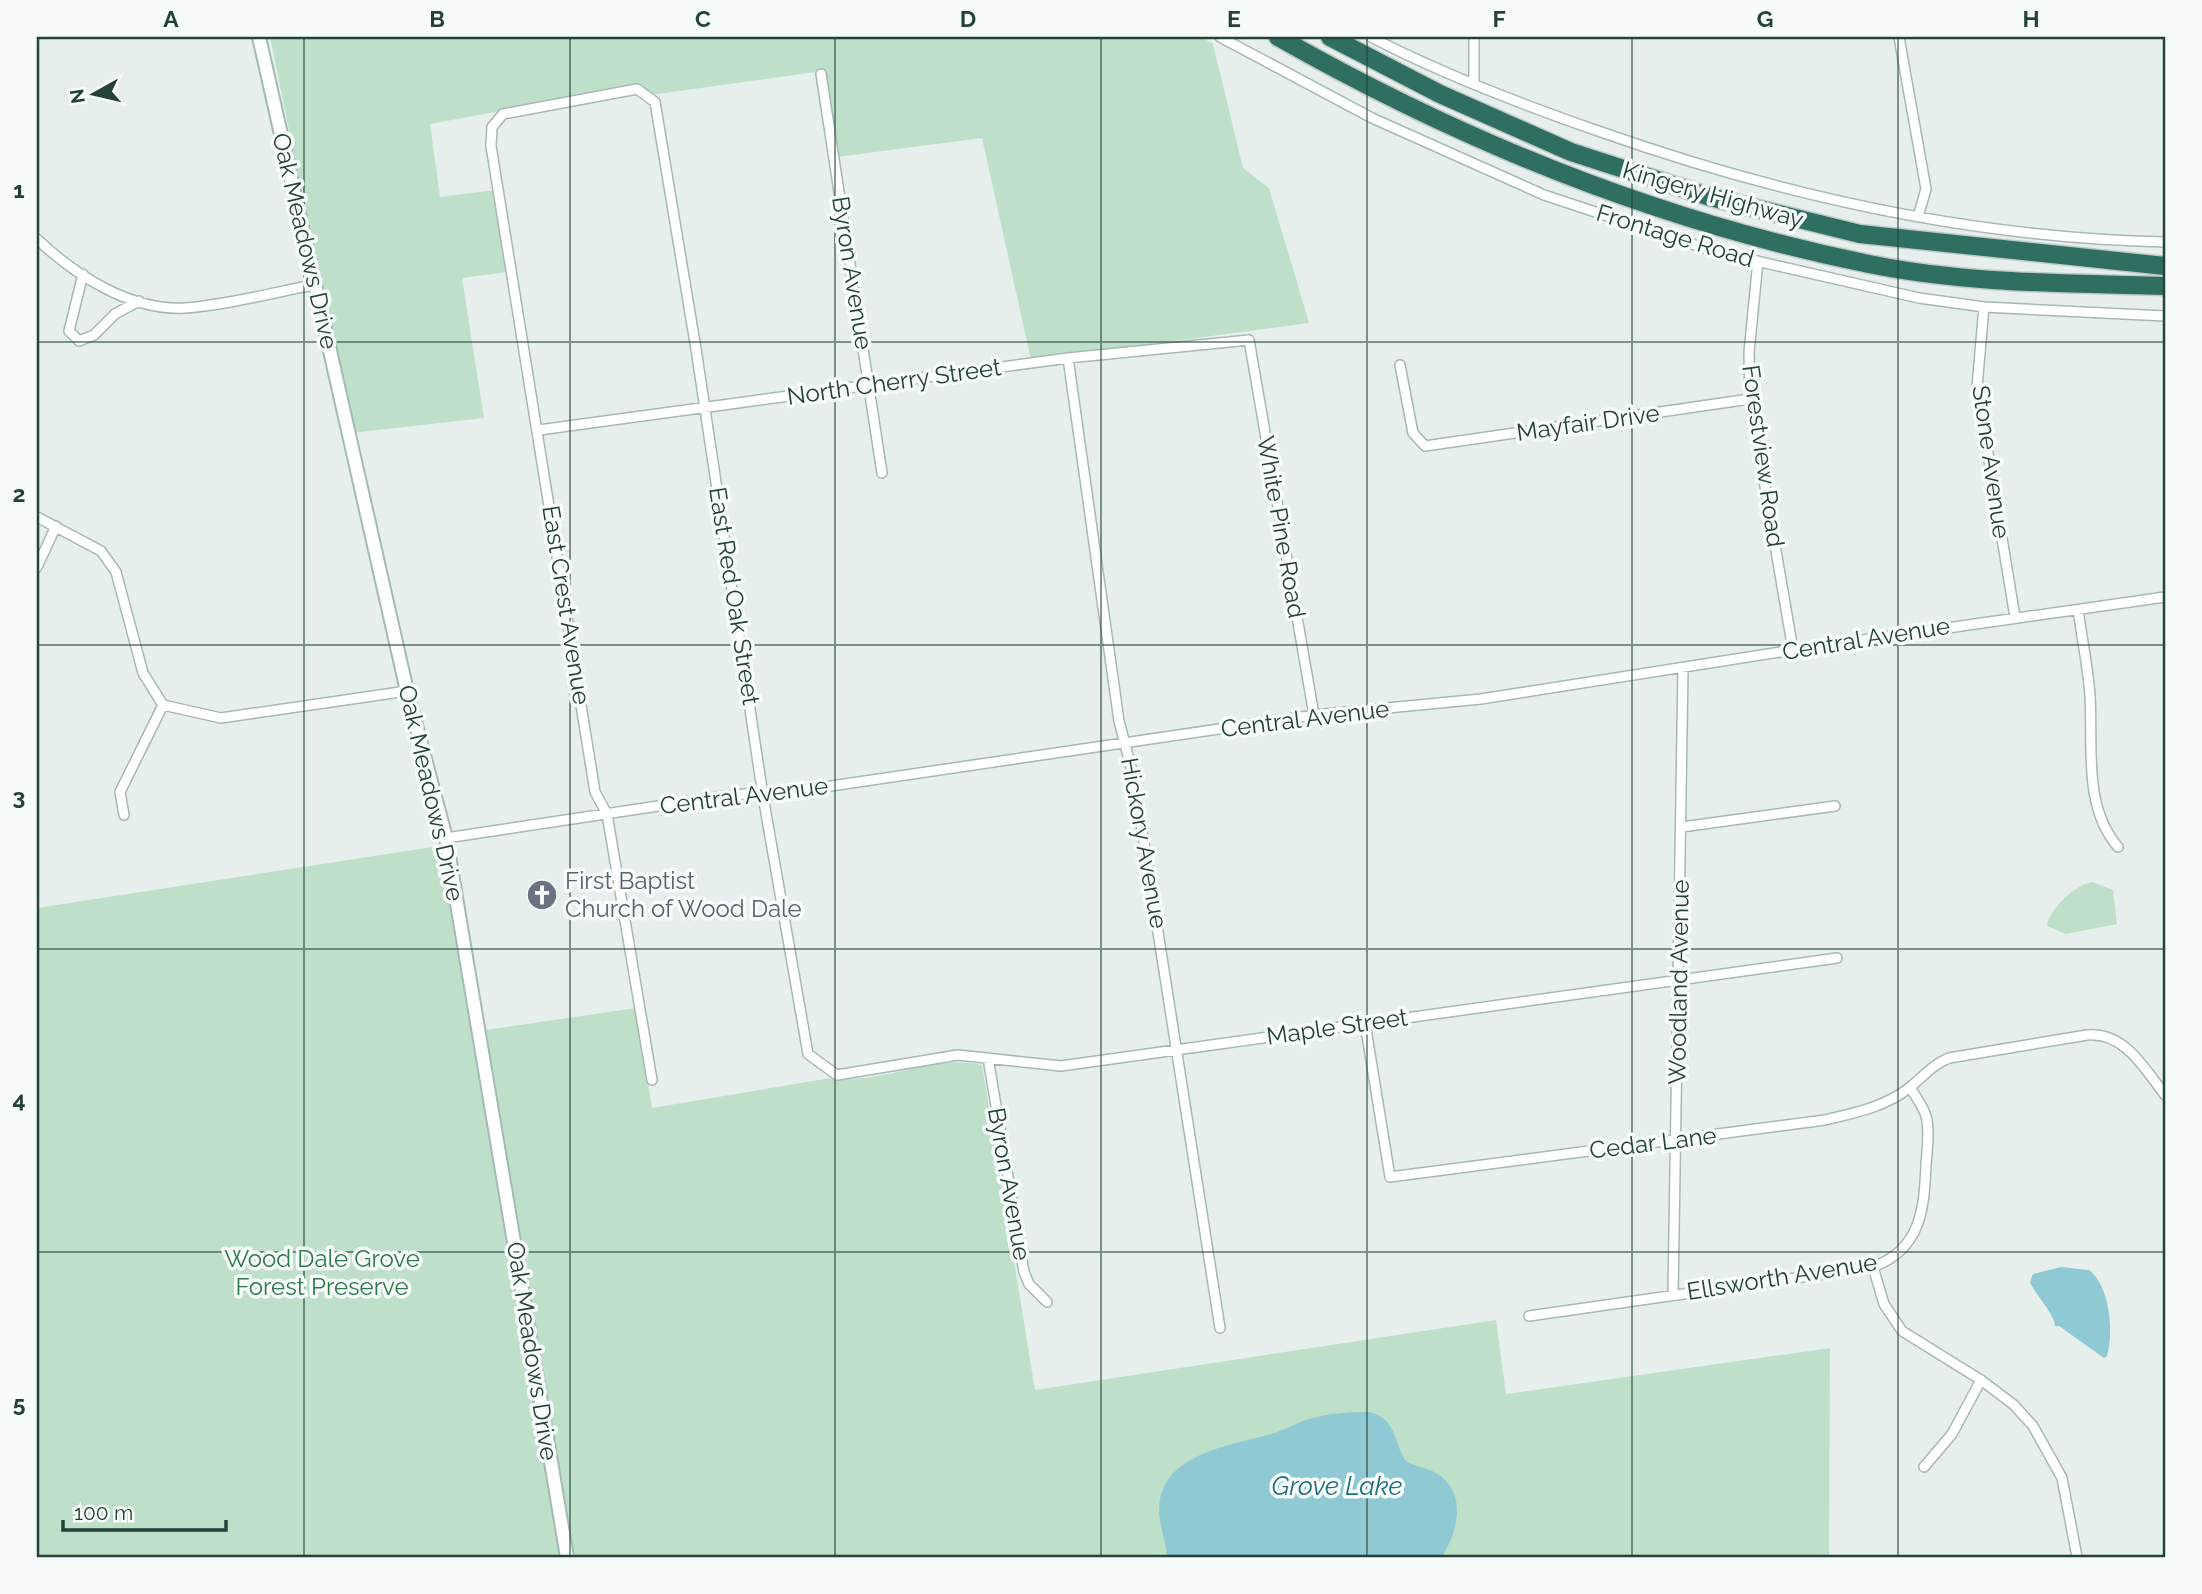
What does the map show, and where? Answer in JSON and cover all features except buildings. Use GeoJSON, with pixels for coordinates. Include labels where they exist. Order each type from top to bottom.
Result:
{"type":"FeatureCollection","features":[{"type":"Feature","properties":{"kind":"highway","name":"Kingery Highway"},"geometry":{"type":"LineString","coordinates":[[1278,37],[1348,77],[1468,135],[1543,167],[1640,201],[1752,234],[1870,265],[1989,279],[2165,286]]}},
{"type":"Feature","properties":{"kind":"highway","name":"Kingery Highway"},"geometry":{"type":"LineString","coordinates":[[1330,37],[1440,94],[1571,152],[1710,197],[1860,234],[2165,266]]}},
{"type":"Feature","properties":{"kind":"street","name":"Oak Meadows Drive"},"geometry":{"type":"LineString","coordinates":[[258,37],[407,691],[446,838],[567,1557]]}},
{"type":"Feature","properties":{"kind":"street","name":"Frontage Road"},"geometry":{"type":"LineString","coordinates":[[1220,37],[1371,118],[1544,195],[1713,251],[1919,298],[1984,307],[2165,316]]}},
{"type":"Feature","properties":{"kind":"street"},"geometry":{"type":"LineString","coordinates":[[1371,37],[1537,110],[1690,163],[1867,209],[2025,234],[2165,242]]}},
{"type":"Feature","properties":{"kind":"street"},"geometry":{"type":"LineString","coordinates":[[1474,37],[1474,83]]}},
{"type":"Feature","properties":{"kind":"street"},"geometry":{"type":"LineString","coordinates":[[1899,37],[1926,189],[1918,217]]}},
{"type":"Feature","properties":{"kind":"street","name":"Byron Avenue"},"geometry":{"type":"LineString","coordinates":[[821,74],[882,473]]}},
{"type":"Feature","properties":{"kind":"street","name":"East Crest Avenue"},"geometry":{"type":"LineString","coordinates":[[652,1080],[607,814],[595,792],[539,430],[491,146],[492,127],[503,114],[637,89],[655,102]]}},
{"type":"Feature","properties":{"kind":"street","name":"East Red Oak Street"},"geometry":{"type":"LineString","coordinates":[[655,102],[705,409],[763,796],[808,1054],[837,1075]]}},
{"type":"Feature","properties":{"kind":"street"},"geometry":{"type":"LineString","coordinates":[[37,239],[104,289],[139,302],[184,308],[313,285]]}},
{"type":"Feature","properties":{"kind":"street","name":"Forestview Road"},"geometry":{"type":"LineString","coordinates":[[1758,261],[1749,352],[1750,400],[1793,650]]}},
{"type":"Feature","properties":{"kind":"street"},"geometry":{"type":"LineString","coordinates":[[83,274],[69,331],[79,341],[94,335],[115,314],[139,302]]}},
{"type":"Feature","properties":{"kind":"street","name":"Stone Avenue"},"geometry":{"type":"LineString","coordinates":[[1984,307],[1977,387],[2015,617]]}},
{"type":"Feature","properties":{"kind":"street","name":"North Cherry Street"},"geometry":{"type":"LineString","coordinates":[[539,430],[1068,358],[1249,340]]}},
{"type":"Feature","properties":{"kind":"street","name":"White Pine Road"},"geometry":{"type":"LineString","coordinates":[[1249,340],[1314,715]]}},
{"type":"Feature","properties":{"kind":"street","name":"Hickory Avenue"},"geometry":{"type":"LineString","coordinates":[[1068,358],[1119,721],[1126,742],[1178,1049],[1220,1328]]}},
{"type":"Feature","properties":{"kind":"street","name":"Mayfair Drive"},"geometry":{"type":"LineString","coordinates":[[1400,365],[1413,433],[1425,446],[1750,400]]}},
{"type":"Feature","properties":{"kind":"street"},"geometry":{"type":"LineString","coordinates":[[37,517],[101,551],[116,572],[143,673],[163,705],[221,718],[407,691]]}},
{"type":"Feature","properties":{"kind":"street"},"geometry":{"type":"LineString","coordinates":[[37,567],[56,526]]}},
{"type":"Feature","properties":{"kind":"street","name":"Central Avenue"},"geometry":{"type":"LineString","coordinates":[[446,838],[729,795],[753,793],[763,796],[1314,715],[1480,699],[1793,650],[2165,597]]}},
{"type":"Feature","properties":{"kind":"street"},"geometry":{"type":"LineString","coordinates":[[2078,610],[2088,683],[2090,750],[2098,811],[2102,824],[2118,847]]}},
{"type":"Feature","properties":{"kind":"street","name":"Woodland Avenue"},"geometry":{"type":"LineString","coordinates":[[1673,1295],[1683,668]]}},
{"type":"Feature","properties":{"kind":"street"},"geometry":{"type":"LineString","coordinates":[[124,815],[120,792],[163,705]]}},
{"type":"Feature","properties":{"kind":"street"},"geometry":{"type":"LineString","coordinates":[[1682,827],[1835,806]]}},
{"type":"Feature","properties":{"kind":"street","name":"Maple Street"},"geometry":{"type":"LineString","coordinates":[[837,1075],[958,1055],[1061,1066],[1837,958]]}},
{"type":"Feature","properties":{"kind":"street","name":"Cedar Lane"},"geometry":{"type":"LineString","coordinates":[[1365,1023],[1390,1177],[1825,1120],[1888,1101],[1910,1087],[1938,1063],[1950,1058],[2101,1034],[2117,1040],[2131,1052],[2165,1095]]}},
{"type":"Feature","properties":{"kind":"street","name":"Byron Avenue"},"geometry":{"type":"LineString","coordinates":[[988,1058],[1024,1272],[1029,1284],[1047,1302]]}},
{"type":"Feature","properties":{"kind":"street","name":"Ellsworth Avenue"},"geometry":{"type":"LineString","coordinates":[[1529,1317],[1873,1267],[1886,1262],[1902,1248],[1922,1219],[1926,1116],[1910,1087]]}},
{"type":"Feature","properties":{"kind":"street"},"geometry":{"type":"LineString","coordinates":[[1873,1267],[1884,1304],[1902,1331],[1981,1380],[2014,1405],[2047,1446],[2062,1478],[2077,1557]]}},
{"type":"Feature","properties":{"kind":"street"},"geometry":{"type":"LineString","coordinates":[[1924,1467],[1952,1434],[1981,1380]]}},
{"type":"Feature","properties":{"kind":"green space"},"geometry":{"type":"Polygon","coordinates":[[[270,37],[1201,37],[1213,44],[1243,168],[1269,188],[1309,323],[1031,360],[982,138],[837,157],[823,71],[650,95],[636,86],[430,124],[440,197],[495,190],[507,272],[462,278],[484,418],[351,433],[270,37]]]}},
{"type":"Feature","properties":{"kind":"green space","name":"Wood Dale Grove Forest Preserve"},"geometry":{"type":"Polygon","coordinates":[[[439,846],[472,1032],[636,1008],[652,1108],[831,1078],[869,1077],[944,1063],[982,1065],[1035,1390],[1496,1320],[1506,1394],[1830,1348],[1829,1557],[37,1557],[37,908],[439,846]]]}},
{"type":"Feature","properties":{"kind":"green space"},"geometry":{"type":"Polygon","coordinates":[[[2092,882],[2113,890],[2117,924],[2066,934],[2047,926],[2053,912],[2064,899],[2078,888],[2092,882]]]}},
{"type":"Feature","properties":{"kind":"water"},"geometry":{"type":"Polygon","coordinates":[[[2061,1267],[2089,1270],[2102,1287],[2110,1322],[2109,1346],[2104,1358],[2059,1326],[2055,1326],[2052,1316],[2030,1282],[2033,1274],[2061,1267]]]}},
{"type":"Feature","properties":{"kind":"water","name":"Grove Lake"},"geometry":{"type":"Polygon","coordinates":[[[1370,1412],[1390,1425],[1405,1460],[1436,1473],[1453,1490],[1456,1524],[1442,1557],[1167,1557],[1159,1515],[1160,1498],[1171,1476],[1182,1466],[1210,1451],[1275,1433],[1314,1418],[1338,1413],[1370,1412]]]}},
{"type":"Feature","properties":{"kind":"place","name":"First Baptist Church of Wood Dale"},"geometry":{"type":"Point","coordinates":[542,895]}}]}
